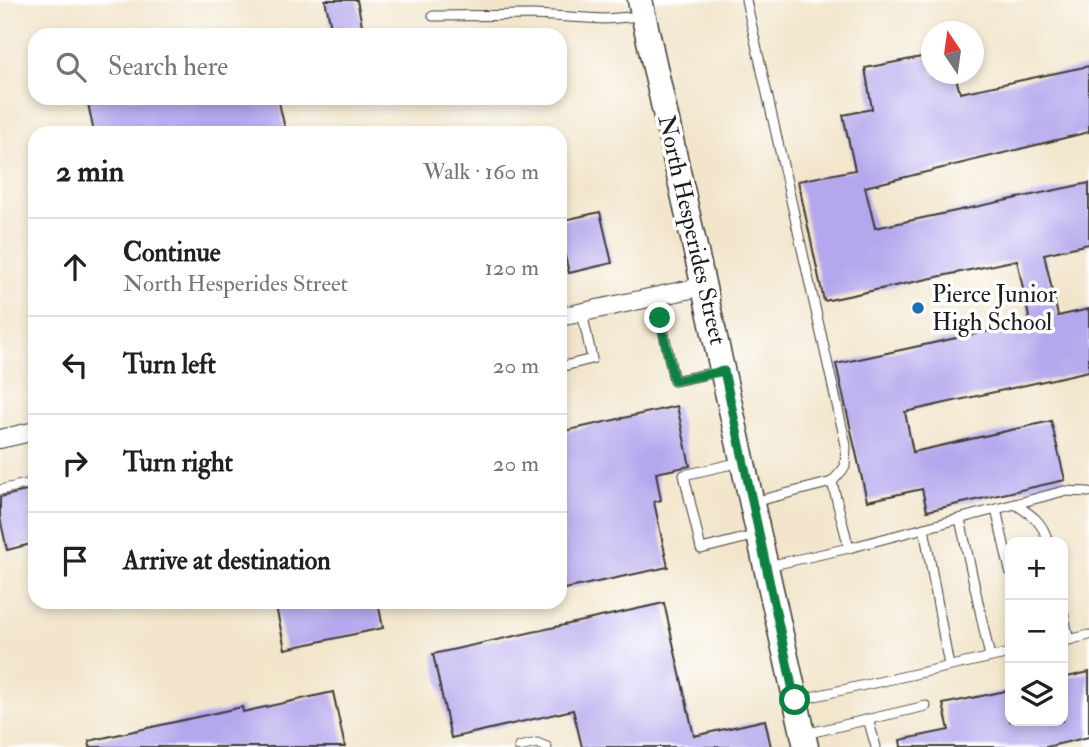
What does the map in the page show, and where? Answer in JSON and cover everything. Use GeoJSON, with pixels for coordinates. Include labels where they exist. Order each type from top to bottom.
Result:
{"type":"FeatureCollection","features":[{"type":"Feature","properties":{"kind":"street","name":"North Hesperides Street"},"geometry":{"type":"LineString","coordinates":[[642,8],[805,741]]}},
{"type":"Feature","properties":{"kind":"street"},"geometry":{"type":"LineString","coordinates":[[567,315],[705,286]]}},
{"type":"Feature","properties":{"kind":"street"},"geometry":{"type":"LineString","coordinates":[[0,439],[28,433]]}},
{"type":"Feature","properties":{"kind":"lane"},"geometry":{"type":"LineString","coordinates":[[746,0],[846,445],[845,467],[832,482],[752,503]]}},
{"type":"Feature","properties":{"kind":"lane"},"geometry":{"type":"LineString","coordinates":[[432,16],[534,15],[605,19],[642,8]]}},
{"type":"Feature","properties":{"kind":"lane"},"geometry":{"type":"LineString","coordinates":[[656,296],[674,381],[724,371]]}},
{"type":"Feature","properties":{"kind":"lane"},"geometry":{"type":"LineString","coordinates":[[567,364],[592,359],[582,312]]}},
{"type":"Feature","properties":{"kind":"lane"},"geometry":{"type":"LineString","coordinates":[[743,461],[684,475],[701,549],[759,535]]}},
{"type":"Feature","properties":{"kind":"lane"},"geometry":{"type":"LineString","coordinates":[[832,482],[849,548]]}},
{"type":"Feature","properties":{"kind":"lane"},"geometry":{"type":"LineString","coordinates":[[0,490],[28,484]]}},
{"type":"Feature","properties":{"kind":"lane"},"geometry":{"type":"LineString","coordinates":[[766,566],[849,548],[1064,491],[1089,492]]}},
{"type":"Feature","properties":{"kind":"lane"},"geometry":{"type":"LineString","coordinates":[[1015,504],[1034,517],[1045,529],[1047,537]]}},
{"type":"Feature","properties":{"kind":"lane"},"geometry":{"type":"LineString","coordinates":[[996,509],[1005,549]]}},
{"type":"Feature","properties":{"kind":"lane"},"geometry":{"type":"LineString","coordinates":[[960,519],[990,657]]}},
{"type":"Feature","properties":{"kind":"lane"},"geometry":{"type":"LineString","coordinates":[[924,528],[949,666]]}},
{"type":"Feature","properties":{"kind":"lane"},"geometry":{"type":"LineString","coordinates":[[1068,640],[1089,635]]}},
{"type":"Feature","properties":{"kind":"lane"},"geometry":{"type":"LineString","coordinates":[[795,700],[1005,654]]}},
{"type":"Feature","properties":{"kind":"lane"},"geometry":{"type":"LineString","coordinates":[[805,741],[868,719],[926,706]]}},
{"type":"Feature","properties":{"kind":"lane"},"geometry":{"type":"LineString","coordinates":[[868,719],[876,747]]}},
{"type":"Feature","properties":{"kind":"lane"},"geometry":{"type":"LineString","coordinates":[[519,747],[537,743],[547,747]]}},
{"type":"Feature","properties":{"kind":"building"},"geometry":{"type":"Polygon","coordinates":[[[325,0],[357,0],[363,28],[331,28],[325,0]]]}},
{"type":"Feature","properties":{"kind":"building"},"geometry":{"type":"Polygon","coordinates":[[[921,57],[921,84],[958,84],[960,93],[1089,66],[1089,132],[865,187],[875,228],[1089,183],[1089,244],[1044,254],[1058,316],[1089,309],[1089,371],[905,412],[913,452],[1051,421],[1065,480],[927,511],[922,489],[867,501],[836,364],[1030,322],[1017,260],[824,301],[798,181],[855,170],[843,115],[872,109],[865,68],[921,57]]]}},
{"type":"Feature","properties":{"kind":"building"},"geometry":{"type":"Polygon","coordinates":[[[88,105],[280,105],[284,126],[93,126],[88,105]]]}},
{"type":"Feature","properties":{"kind":"building"},"geometry":{"type":"Polygon","coordinates":[[[600,212],[612,263],[569,273],[567,219],[600,212]]]}},
{"type":"Feature","properties":{"kind":"building"},"geometry":{"type":"Polygon","coordinates":[[[677,406],[690,466],[656,473],[661,500],[654,502],[668,567],[567,589],[567,430],[677,406]]]}},
{"type":"Feature","properties":{"kind":"building"},"geometry":{"type":"Polygon","coordinates":[[[28,491],[28,545],[7,550],[0,518],[0,497],[28,491]]]}},
{"type":"Feature","properties":{"kind":"building"},"geometry":{"type":"Polygon","coordinates":[[[664,603],[694,736],[765,720],[771,747],[582,747],[573,710],[451,738],[433,654],[664,603]]]}},
{"type":"Feature","properties":{"kind":"building"},"geometry":{"type":"Polygon","coordinates":[[[276,609],[379,609],[383,628],[285,649],[276,609]]]}},
{"type":"Feature","properties":{"kind":"building"},"geometry":{"type":"Polygon","coordinates":[[[1089,672],[1089,737],[1046,747],[901,747],[900,740],[949,730],[943,704],[1005,691],[1005,726],[1068,726],[1068,677],[1089,672]]]}},
{"type":"Feature","properties":{"kind":"building"},"geometry":{"type":"Polygon","coordinates":[[[333,692],[345,747],[90,747],[89,741],[242,707],[243,712],[333,692]]]}},
{"type":"Feature","properties":{"kind":"place","name":"Pierce Junior High School"},"geometry":{"type":"Point","coordinates":[918,308]}},
{"type":"Feature","properties":{"kind":"route"},"geometry":{"type":"LineString","coordinates":[[660,318],[674,381],[724,371],[795,700]]}}]}
